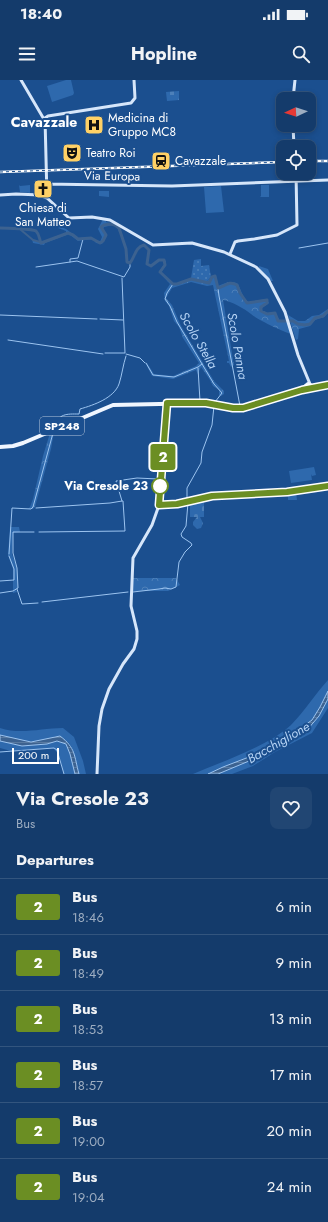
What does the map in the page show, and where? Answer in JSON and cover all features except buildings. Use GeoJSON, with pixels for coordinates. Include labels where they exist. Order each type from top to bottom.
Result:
{"type":"FeatureCollection","features":[{"type":"Feature","properties":{"kind":"main road","name":"SP248"},"geometry":{"type":"LineString","coordinates":[[0,447],[28,441],[114,404],[206,403],[233,408],[243,408],[302,390],[309,386],[328,385]]}},
{"type":"Feature","properties":{"kind":"street"},"geometry":{"type":"LineString","coordinates":[[21,80],[45,121]]}},
{"type":"Feature","properties":{"kind":"street"},"geometry":{"type":"LineString","coordinates":[[46,196],[45,118],[48,116],[127,104],[134,100],[134,80]]}},
{"type":"Feature","properties":{"kind":"street"},"geometry":{"type":"LineString","coordinates":[[294,92],[295,80]]}},
{"type":"Feature","properties":{"kind":"street"},"geometry":{"type":"LineString","coordinates":[[230,254],[238,241],[277,235],[298,223],[296,180]]}},
{"type":"Feature","properties":{"kind":"street","name":"Via Europa"},"geometry":{"type":"LineString","coordinates":[[46,184],[179,186],[296,180]]}},
{"type":"Feature","properties":{"kind":"street","name":"Via Europa"},"geometry":{"type":"LineString","coordinates":[[316,180],[328,180]]}},
{"type":"Feature","properties":{"kind":"street"},"geometry":{"type":"LineString","coordinates":[[0,195],[16,194],[46,196],[68,218],[99,217],[110,220],[153,244],[192,243],[230,254],[256,267],[264,274],[274,289],[287,317],[299,357],[308,378],[309,386]]}},
{"type":"Feature","properties":{"kind":"street"},"geometry":{"type":"LineString","coordinates":[[97,774],[100,713],[109,689],[137,642],[137,631],[130,606],[132,563],[136,551],[152,525],[158,508],[167,403]]}},
{"type":"Feature","properties":{"kind":"green space"},"geometry":{"type":"Polygon","coordinates":[[[66,80],[71,80],[74,93],[73,95],[52,102],[47,86],[66,80]]]}},
{"type":"Feature","properties":{"kind":"green space"},"geometry":{"type":"Polygon","coordinates":[[[179,91],[179,100],[167,101],[166,92],[179,91]]]}},
{"type":"Feature","properties":{"kind":"green space"},"geometry":{"type":"Polygon","coordinates":[[[19,185],[30,185],[30,193],[20,192],[19,185]]]}},
{"type":"Feature","properties":{"kind":"green space"},"geometry":{"type":"Polygon","coordinates":[[[261,185],[269,185],[269,197],[260,197],[261,185]]]}},
{"type":"Feature","properties":{"kind":"green space"},"geometry":{"type":"Polygon","coordinates":[[[221,186],[224,212],[206,213],[204,187],[221,186]]]}},
{"type":"Feature","properties":{"kind":"green space"},"geometry":{"type":"Polygon","coordinates":[[[99,191],[109,191],[109,197],[99,196],[99,191]]]}},
{"type":"Feature","properties":{"kind":"green space"},"geometry":{"type":"Polygon","coordinates":[[[103,219],[120,229],[119,232],[113,225],[104,227],[103,229],[107,236],[102,244],[96,243],[93,239],[78,241],[69,234],[45,243],[44,245],[33,243],[32,239],[41,243],[41,241],[46,241],[66,233],[66,231],[58,228],[59,226],[66,229],[78,238],[91,237],[100,242],[102,237],[98,229],[103,219]]]}},
{"type":"Feature","properties":{"kind":"green space"},"geometry":{"type":"Polygon","coordinates":[[[161,259],[166,261],[166,265],[162,273],[173,284],[191,278],[206,282],[211,277],[216,276],[218,286],[231,282],[238,284],[244,298],[248,302],[266,299],[269,303],[261,310],[268,313],[275,312],[280,321],[287,320],[291,334],[264,322],[230,302],[223,300],[234,365],[231,367],[229,363],[227,363],[227,361],[229,361],[213,285],[207,286],[191,282],[172,288],[166,298],[172,305],[181,326],[214,381],[224,391],[224,394],[221,396],[219,395],[219,390],[213,386],[201,367],[199,377],[196,370],[173,379],[152,376],[146,364],[147,363],[154,374],[173,376],[196,366],[199,363],[183,338],[179,327],[174,321],[169,306],[165,301],[164,293],[170,284],[159,272],[165,263],[161,259]]]}},
{"type":"Feature","properties":{"kind":"green space"},"geometry":{"type":"Polygon","coordinates":[[[201,259],[201,266],[209,265],[211,277],[206,282],[191,278],[194,260],[201,259]]]}},
{"type":"Feature","properties":{"kind":"green space"},"geometry":{"type":"Polygon","coordinates":[[[259,266],[268,269],[273,281],[271,281],[259,268],[259,266]]]}},
{"type":"Feature","properties":{"kind":"green space"},"geometry":{"type":"Polygon","coordinates":[[[328,309],[328,313],[324,317],[315,320],[310,326],[299,329],[298,339],[296,340],[288,315],[298,321],[305,321],[328,309]]]}},
{"type":"Feature","properties":{"kind":"green space"},"geometry":{"type":"Polygon","coordinates":[[[54,432],[51,449],[35,507],[33,509],[28,509],[33,499],[50,433],[54,432]]]}},
{"type":"Feature","properties":{"kind":"green space"},"geometry":{"type":"Polygon","coordinates":[[[314,467],[316,475],[312,476],[311,474],[312,480],[291,483],[289,471],[314,467]]]}},
{"type":"Feature","properties":{"kind":"green space"},"geometry":{"type":"Polygon","coordinates":[[[291,492],[296,492],[297,500],[288,500],[288,494],[291,492]]]}},
{"type":"Feature","properties":{"kind":"green space"},"geometry":{"type":"Polygon","coordinates":[[[190,501],[204,502],[204,517],[200,517],[203,523],[201,528],[197,529],[193,525],[193,522],[197,517],[190,517],[190,501]]]}},
{"type":"Feature","properties":{"kind":"green space"},"geometry":{"type":"Polygon","coordinates":[[[10,527],[19,527],[20,532],[13,533],[12,554],[17,568],[18,588],[16,589],[17,592],[13,593],[13,569],[8,555],[10,527]]]}},
{"type":"Feature","properties":{"kind":"green space"},"geometry":{"type":"Polygon","coordinates":[[[133,578],[176,578],[180,585],[168,591],[132,591],[133,578]]]}},
{"type":"Feature","properties":{"kind":"green space"},"geometry":{"type":"Polygon","coordinates":[[[328,680],[328,691],[320,707],[312,720],[301,728],[262,752],[208,774],[193,774],[258,746],[282,732],[296,720],[328,680]]]}},
{"type":"Feature","properties":{"kind":"green space"},"geometry":{"type":"Polygon","coordinates":[[[328,699],[328,708],[312,733],[275,752],[253,766],[232,774],[218,774],[273,750],[307,730],[319,716],[328,699]]]}},
{"type":"Feature","properties":{"kind":"green space"},"geometry":{"type":"Polygon","coordinates":[[[0,728],[23,731],[63,728],[74,737],[86,774],[79,774],[72,748],[69,743],[56,736],[48,739],[28,741],[0,735],[0,728]]]}},
{"type":"Feature","properties":{"kind":"green space"},"geometry":{"type":"Polygon","coordinates":[[[0,741],[22,746],[47,744],[57,741],[66,744],[75,774],[64,774],[59,756],[52,748],[11,751],[0,748],[0,741]]]}},
{"type":"Feature","properties":{"kind":"shaded area","name":"Bacchiglione"},"geometry":{"type":"Polygon","coordinates":[[[328,691],[328,699],[319,716],[307,730],[261,756],[218,774],[208,774],[262,752],[301,728],[312,720],[328,691]]]}},
{"type":"Feature","properties":{"kind":"shaded area"},"geometry":{"type":"Polygon","coordinates":[[[0,735],[31,742],[60,736],[72,749],[79,774],[75,774],[66,744],[57,741],[47,744],[22,746],[0,741],[0,735]]]}},
{"type":"Feature","properties":{"kind":"waterway"},"geometry":{"type":"LineString","coordinates":[[0,228],[34,230],[38,234],[41,243],[68,233],[78,239],[91,238],[100,243],[106,235],[101,227],[110,224],[115,225],[119,228],[126,249],[127,262],[130,263],[137,250],[144,245],[149,250],[147,264],[151,266],[159,260],[164,260],[165,265],[160,272],[173,284],[191,279],[209,283],[212,277],[215,276],[218,288],[229,283],[237,285],[240,293],[247,303],[267,300],[267,303],[261,307],[261,311],[267,314],[275,313],[278,321],[293,321],[298,324],[305,325],[310,324],[315,318],[323,316],[328,311]]}},
{"type":"Feature","properties":{"kind":"waterway"},"geometry":{"type":"LineString","coordinates":[[21,230],[33,240],[40,242]]}},
{"type":"Feature","properties":{"kind":"waterway"},"geometry":{"type":"LineString","coordinates":[[70,262],[70,259],[78,258],[83,239]]}},
{"type":"Feature","properties":{"kind":"waterway"},"geometry":{"type":"LineString","coordinates":[[299,248],[328,243]]}},
{"type":"Feature","properties":{"kind":"waterway"},"geometry":{"type":"LineString","coordinates":[[36,267],[77,261],[124,277],[130,267],[130,263]]}},
{"type":"Feature","properties":{"kind":"waterway"},"geometry":{"type":"LineString","coordinates":[[105,353],[125,353],[122,278]]}},
{"type":"Feature","properties":{"kind":"waterway","name":"Scolo Stella"},"geometry":{"type":"LineString","coordinates":[[173,284],[165,299],[214,384],[222,393],[215,402]]}},
{"type":"Feature","properties":{"kind":"waterway","name":"Scolo Panna"},"geometry":{"type":"LineString","coordinates":[[218,288],[240,406]]}},
{"type":"Feature","properties":{"kind":"waterway"},"geometry":{"type":"LineString","coordinates":[[0,315],[97,319]]}},
{"type":"Feature","properties":{"kind":"waterway"},"geometry":{"type":"LineString","coordinates":[[100,319],[123,320]]}},
{"type":"Feature","properties":{"kind":"waterway"},"geometry":{"type":"LineString","coordinates":[[8,340],[103,354]]}},
{"type":"Feature","properties":{"kind":"waterway"},"geometry":{"type":"LineString","coordinates":[[126,354],[140,358],[145,363]]}},
{"type":"Feature","properties":{"kind":"waterway"},"geometry":{"type":"LineString","coordinates":[[55,427],[58,419],[64,415],[79,414],[80,409],[97,403],[113,393],[119,384],[126,356]]}},
{"type":"Feature","properties":{"kind":"waterway"},"geometry":{"type":"LineString","coordinates":[[146,363],[153,375],[174,377],[202,364]]}},
{"type":"Feature","properties":{"kind":"waterway"},"geometry":{"type":"LineString","coordinates":[[198,368],[200,401]]}},
{"type":"Feature","properties":{"kind":"waterway","name":"Scolo Stella"},"geometry":{"type":"LineString","coordinates":[[187,501],[187,488],[201,463],[202,452],[212,425],[214,406]]}},
{"type":"Feature","properties":{"kind":"waterway"},"geometry":{"type":"LineString","coordinates":[[164,462],[167,415]]}},
{"type":"Feature","properties":{"kind":"waterway"},"geometry":{"type":"LineString","coordinates":[[9,554],[12,508],[31,509],[33,507],[53,433]]}},
{"type":"Feature","properties":{"kind":"waterway"},"geometry":{"type":"LineString","coordinates":[[36,508],[122,501],[116,481],[137,478],[158,479],[160,472]]}},
{"type":"Feature","properties":{"kind":"waterway"},"geometry":{"type":"LineString","coordinates":[[39,532],[125,531],[122,501]]}},
{"type":"Feature","properties":{"kind":"waterway","name":"Scolo Stella"},"geometry":{"type":"LineString","coordinates":[[133,592],[165,588],[171,589],[176,587],[179,562],[185,552],[192,545],[182,537],[181,534],[186,526],[188,503]]}},
{"type":"Feature","properties":{"kind":"waterway"},"geometry":{"type":"LineString","coordinates":[[0,593],[13,591],[18,588],[17,568],[13,553],[13,532],[34,532]]}},
{"type":"Feature","properties":{"kind":"waterway"},"geometry":{"type":"LineString","coordinates":[[0,581],[14,580],[14,569],[9,556]]}},
{"type":"Feature","properties":{"kind":"waterway","name":"Scolo Stella"},"geometry":{"type":"LineString","coordinates":[[17,589],[22,604],[38,603]]}},
{"type":"Feature","properties":{"kind":"waterway","name":"Scolo Stella"},"geometry":{"type":"LineString","coordinates":[[42,602],[128,592]]}},
{"type":"Feature","properties":{"kind":"waterway"},"geometry":{"type":"LineString","coordinates":[[0,752],[54,748],[57,750],[64,774]]}},
{"type":"Feature","properties":{"kind":"railway"},"geometry":{"type":"LineString","coordinates":[[316,161],[328,161]]}},
{"type":"Feature","properties":{"kind":"railway"},"geometry":{"type":"LineString","coordinates":[[0,172],[276,162]]}},
{"type":"Feature","properties":{"kind":"bus line","name":"2"},"geometry":{"type":"LineString","coordinates":[[328,385],[302,390],[239,409],[206,403],[167,403],[159,505],[170,506],[212,496],[287,492],[328,486]]}},
{"type":"Feature","properties":{"kind":"place","name":"Medicina di Gruppo MC8"},"geometry":{"type":"Point","coordinates":[94,125]}},
{"type":"Feature","properties":{"kind":"place","name":"Teatro Roi"},"geometry":{"type":"Point","coordinates":[72,153]}},
{"type":"Feature","properties":{"kind":"place","name":"Cavazzale"},"geometry":{"type":"Point","coordinates":[161,161]}},
{"type":"Feature","properties":{"kind":"place","name":"Chiesa di San Matteo"},"geometry":{"type":"Point","coordinates":[43,189]}},
{"type":"Feature","properties":{"kind":"place","name":"Via Cresole 23"},"geometry":{"type":"Point","coordinates":[160,486]}},
{"type":"Feature","properties":{"kind":"district","name":"Cavazzale"},"geometry":{"type":"Point","coordinates":[44,122]}}]}
